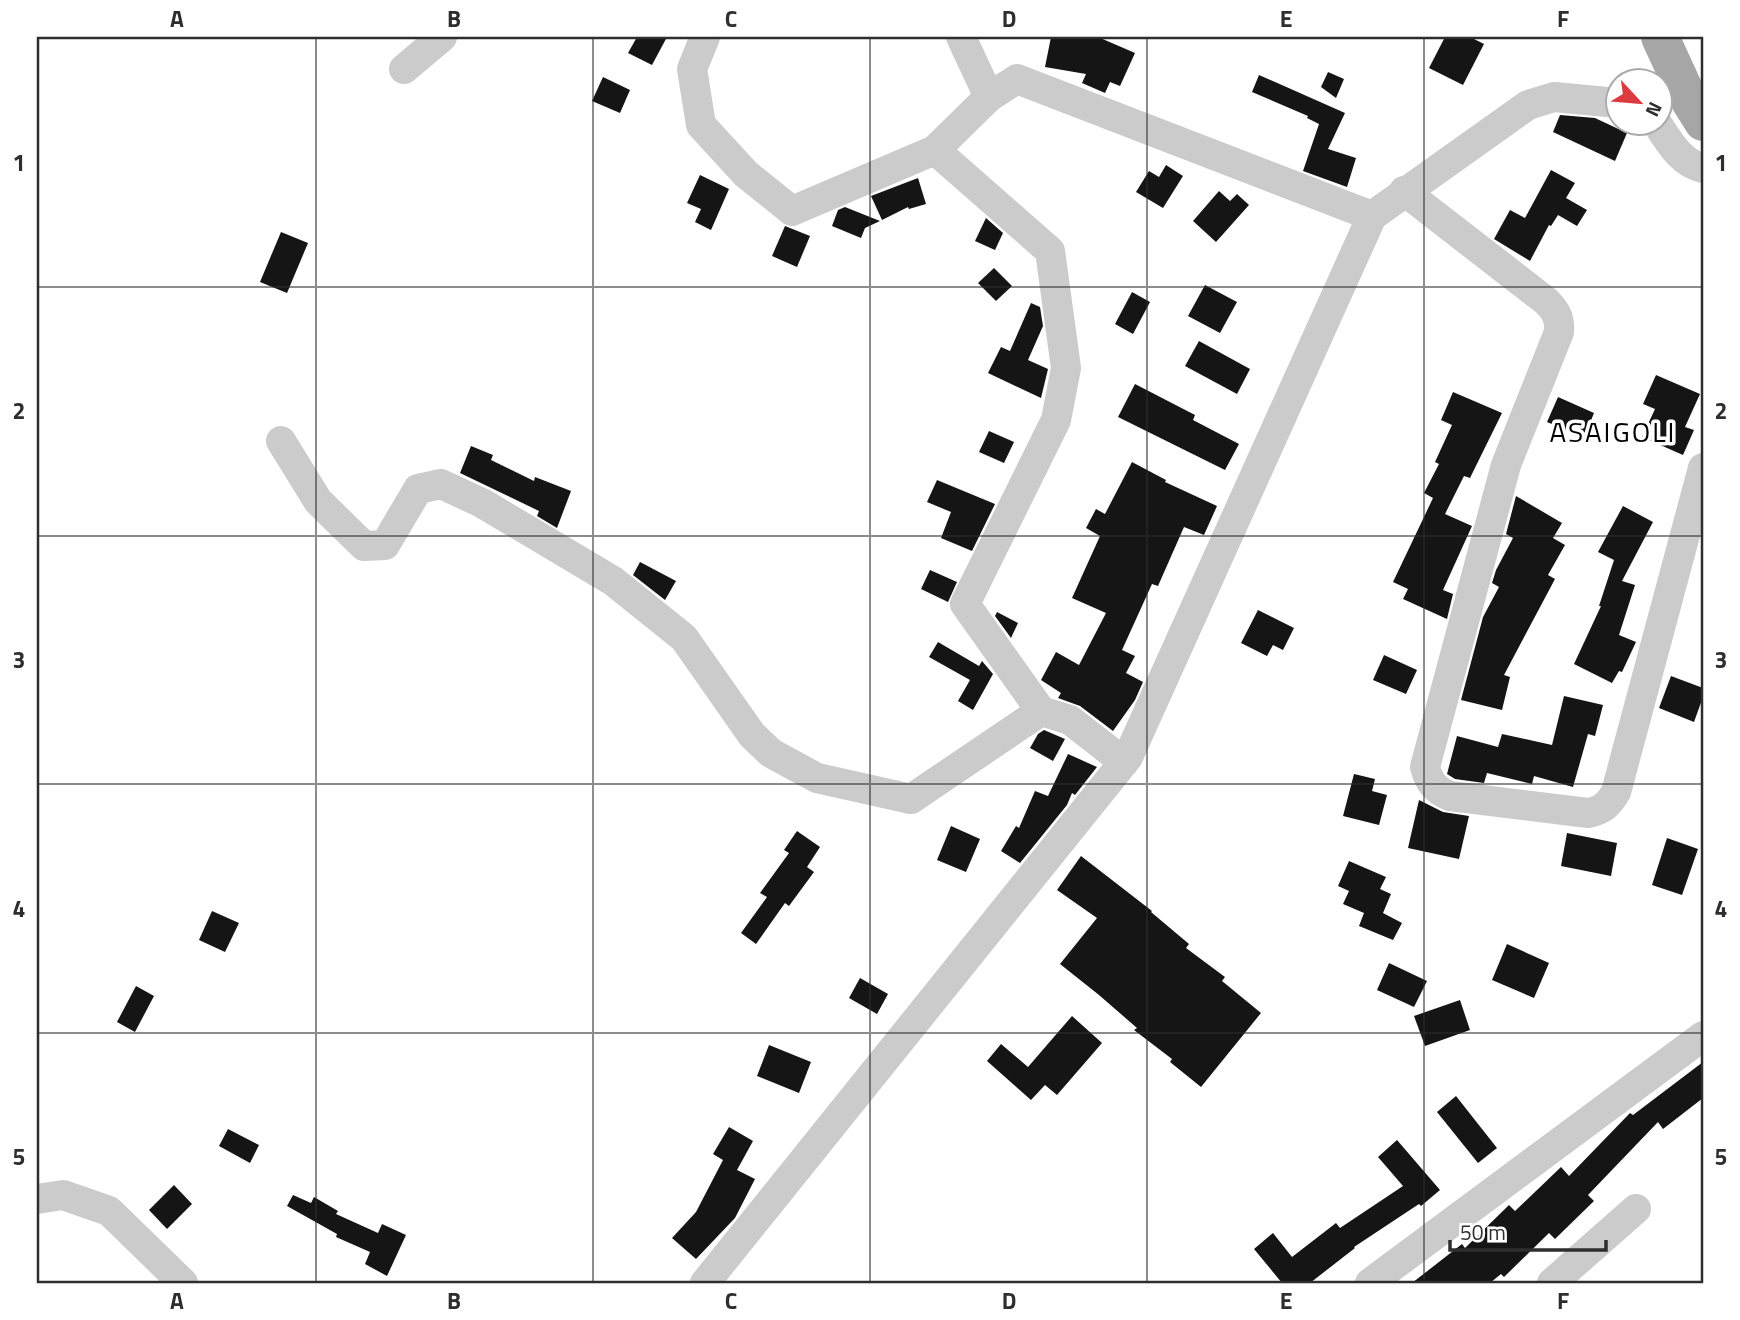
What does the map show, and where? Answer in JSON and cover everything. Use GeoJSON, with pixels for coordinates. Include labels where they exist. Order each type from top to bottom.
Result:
{"type":"FeatureCollection","features":[{"type":"Feature","properties":{"kind":"main road"},"geometry":{"type":"LineString","coordinates":[[1660,37],[1688,98],[1703,122]]}},
{"type":"Feature","properties":{"kind":"main road"},"geometry":{"type":"LineString","coordinates":[[1687,37],[1703,72]]}},
{"type":"Feature","properties":{"kind":"street"},"geometry":{"type":"LineString","coordinates":[[404,69],[442,37]]}},
{"type":"Feature","properties":{"kind":"street"},"geometry":{"type":"LineString","coordinates":[[705,37],[692,69],[701,125],[746,174],[792,211],[935,150],[989,97],[1017,79],[1372,216]]}},
{"type":"Feature","properties":{"kind":"street"},"geometry":{"type":"LineString","coordinates":[[961,37],[989,97]]}},
{"type":"Feature","properties":{"kind":"street"},"geometry":{"type":"LineString","coordinates":[[705,1283],[1124,762],[1372,216],[1528,106],[1554,97],[1604,102]]}},
{"type":"Feature","properties":{"kind":"street"},"geometry":{"type":"LineString","coordinates":[[1666,136],[1682,158],[1691,165],[1703,168]]}},
{"type":"Feature","properties":{"kind":"street"},"geometry":{"type":"LineString","coordinates":[[935,150],[1050,251],[1066,368],[1056,420],[965,604],[1041,711],[1070,720],[1124,762]]}},
{"type":"Feature","properties":{"kind":"street"},"geometry":{"type":"LineString","coordinates":[[1404,191],[1546,301],[1560,320],[1559,332],[1506,465],[1425,767],[1429,780],[1438,791],[1450,796],[1588,813],[1601,811],[1610,802],[1616,792],[1703,468]]}},
{"type":"Feature","properties":{"kind":"street"},"geometry":{"type":"LineString","coordinates":[[281,441],[318,501],[364,546],[385,545],[418,489],[441,484],[482,503],[613,581],[684,638],[752,735],[771,753],[817,778],[911,799],[1041,711]]}},
{"type":"Feature","properties":{"kind":"street"},"geometry":{"type":"LineString","coordinates":[[1370,1283],[1703,1036]]}},
{"type":"Feature","properties":{"kind":"street"},"geometry":{"type":"LineString","coordinates":[[37,1199],[63,1195],[109,1211],[183,1283]]}},
{"type":"Feature","properties":{"kind":"street"},"geometry":{"type":"LineString","coordinates":[[1552,1283],[1636,1209]]}},
{"type":"Feature","properties":{"kind":"building"},"geometry":{"type":"Polygon","coordinates":[[[637,37],[667,37],[652,65],[628,53],[637,37]]]}},
{"type":"Feature","properties":{"kind":"building"},"geometry":{"type":"Polygon","coordinates":[[[1051,37],[1098,37],[1135,53],[1120,86],[1110,82],[1105,93],[1082,83],[1086,74],[1045,67],[1051,37]]]}},
{"type":"Feature","properties":{"kind":"building"},"geometry":{"type":"Polygon","coordinates":[[[1445,37],[1470,37],[1484,44],[1463,85],[1429,68],[1445,37]]]}},
{"type":"Feature","properties":{"kind":"building"},"geometry":{"type":"Polygon","coordinates":[[[1328,72],[1344,79],[1336,98],[1321,87],[1328,72]]]}},
{"type":"Feature","properties":{"kind":"building"},"geometry":{"type":"Polygon","coordinates":[[[1259,75],[1345,113],[1328,149],[1356,158],[1347,187],[1303,171],[1319,124],[1307,118],[1308,116],[1252,92],[1259,75]]]}},
{"type":"Feature","properties":{"kind":"building"},"geometry":{"type":"Polygon","coordinates":[[[603,77],[630,90],[620,113],[592,101],[603,77]]]}},
{"type":"Feature","properties":{"kind":"building"},"geometry":{"type":"Polygon","coordinates":[[[1560,115],[1595,118],[1604,122],[1604,136],[1626,136],[1615,161],[1553,132],[1560,115]]]}},
{"type":"Feature","properties":{"kind":"building"},"geometry":{"type":"Polygon","coordinates":[[[1166,165],[1183,176],[1163,208],[1136,192],[1149,171],[1159,177],[1166,165]]]}},
{"type":"Feature","properties":{"kind":"building"},"geometry":{"type":"Polygon","coordinates":[[[1551,170],[1575,183],[1566,198],[1587,210],[1577,226],[1558,215],[1551,226],[1549,225],[1530,261],[1494,239],[1510,210],[1525,218],[1551,170]]]}},
{"type":"Feature","properties":{"kind":"building"},"geometry":{"type":"Polygon","coordinates":[[[700,175],[729,189],[711,230],[695,222],[701,209],[687,203],[700,175]]]}},
{"type":"Feature","properties":{"kind":"building"},"geometry":{"type":"Polygon","coordinates":[[[918,178],[926,204],[909,209],[908,207],[882,220],[871,196],[918,178]]]}},
{"type":"Feature","properties":{"kind":"building"},"geometry":{"type":"Polygon","coordinates":[[[1219,191],[1230,201],[1237,194],[1249,205],[1216,242],[1193,221],[1219,191]]]}},
{"type":"Feature","properties":{"kind":"building"},"geometry":{"type":"Polygon","coordinates":[[[845,207],[880,221],[865,228],[861,238],[832,226],[838,210],[845,207]]]}},
{"type":"Feature","properties":{"kind":"building"},"geometry":{"type":"Polygon","coordinates":[[[986,218],[1003,233],[995,250],[975,241],[986,218]]]}},
{"type":"Feature","properties":{"kind":"building"},"geometry":{"type":"Polygon","coordinates":[[[785,226],[810,236],[797,267],[772,256],[785,226]]]}},
{"type":"Feature","properties":{"kind":"building"},"geometry":{"type":"Polygon","coordinates":[[[281,232],[308,243],[287,293],[260,282],[281,232]]]}},
{"type":"Feature","properties":{"kind":"building"},"geometry":{"type":"Polygon","coordinates":[[[994,268],[1012,286],[996,301],[978,283],[994,268]]]}},
{"type":"Feature","properties":{"kind":"building"},"geometry":{"type":"Polygon","coordinates":[[[1205,285],[1237,302],[1220,333],[1188,316],[1205,285]]]}},
{"type":"Feature","properties":{"kind":"building"},"geometry":{"type":"Polygon","coordinates":[[[1132,292],[1150,302],[1133,334],[1115,324],[1132,292]]]}},
{"type":"Feature","properties":{"kind":"building"},"geometry":{"type":"Polygon","coordinates":[[[1031,303],[1040,307],[1043,326],[1028,360],[1048,369],[1041,398],[988,373],[1001,347],[1010,351],[1031,303]]]}},
{"type":"Feature","properties":{"kind":"building"},"geometry":{"type":"Polygon","coordinates":[[[1199,341],[1250,369],[1237,394],[1185,366],[1199,341]]]}},
{"type":"Feature","properties":{"kind":"building"},"geometry":{"type":"Polygon","coordinates":[[[1656,375],[1700,394],[1685,427],[1694,430],[1683,455],[1642,437],[1655,409],[1643,404],[1656,375]]]}},
{"type":"Feature","properties":{"kind":"building"},"geometry":{"type":"Polygon","coordinates":[[[1135,384],[1195,415],[1193,420],[1239,444],[1225,470],[1118,417],[1135,384]]]}},
{"type":"Feature","properties":{"kind":"building"},"geometry":{"type":"Polygon","coordinates":[[[1453,392],[1502,413],[1470,478],[1464,476],[1445,514],[1472,526],[1443,590],[1453,594],[1447,619],[1403,599],[1408,589],[1393,582],[1433,498],[1424,493],[1439,464],[1435,462],[1452,425],[1441,420],[1453,392]]]}},
{"type":"Feature","properties":{"kind":"building"},"geometry":{"type":"Polygon","coordinates":[[[1558,397],[1594,413],[1584,438],[1547,422],[1558,397]]]}},
{"type":"Feature","properties":{"kind":"building"},"geometry":{"type":"Polygon","coordinates":[[[989,431],[1014,442],[1004,463],[979,452],[989,431]]]}},
{"type":"Feature","properties":{"kind":"building"},"geometry":{"type":"Polygon","coordinates":[[[471,446],[493,455],[491,460],[534,481],[535,477],[571,491],[557,528],[537,516],[539,511],[460,473],[471,446]]]}},
{"type":"Feature","properties":{"kind":"building"},"geometry":{"type":"Polygon","coordinates":[[[1132,462],[1166,480],[1165,482],[1217,506],[1204,535],[1184,527],[1158,586],[1152,584],[1122,650],[1135,656],[1126,673],[1143,682],[1135,700],[1113,731],[1080,706],[1058,698],[1061,693],[1041,680],[1056,652],[1079,665],[1106,613],[1072,598],[1100,536],[1086,528],[1096,509],[1105,514],[1132,462]]]}},
{"type":"Feature","properties":{"kind":"building"},"geometry":{"type":"Polygon","coordinates":[[[937,480],[995,504],[972,551],[941,538],[951,512],[927,502],[937,480]]]}},
{"type":"Feature","properties":{"kind":"building"},"geometry":{"type":"Polygon","coordinates":[[[1516,496],[1562,523],[1553,538],[1565,545],[1548,575],[1555,579],[1504,675],[1510,677],[1502,710],[1461,700],[1483,617],[1499,587],[1492,583],[1496,570],[1513,538],[1506,534],[1516,496]]]}},
{"type":"Feature","properties":{"kind":"building"},"geometry":{"type":"Polygon","coordinates":[[[1623,506],[1653,522],[1622,581],[1635,585],[1619,635],[1636,642],[1622,672],[1619,671],[1612,683],[1574,664],[1601,606],[1614,560],[1598,552],[1623,506]]]}},
{"type":"Feature","properties":{"kind":"building"},"geometry":{"type":"Polygon","coordinates":[[[640,562],[676,581],[665,600],[633,575],[640,562]]]}},
{"type":"Feature","properties":{"kind":"building"},"geometry":{"type":"Polygon","coordinates":[[[930,570],[957,582],[948,602],[921,589],[930,570]]]}},
{"type":"Feature","properties":{"kind":"building"},"geometry":{"type":"Polygon","coordinates":[[[1258,610],[1294,628],[1283,650],[1273,645],[1267,656],[1241,643],[1258,610]]]}},
{"type":"Feature","properties":{"kind":"building"},"geometry":{"type":"Polygon","coordinates":[[[997,612],[1018,623],[1011,638],[995,616],[997,612]]]}},
{"type":"Feature","properties":{"kind":"building"},"geometry":{"type":"Polygon","coordinates":[[[938,642],[979,666],[982,661],[993,674],[973,710],[958,701],[970,680],[929,657],[938,642]]]}},
{"type":"Feature","properties":{"kind":"building"},"geometry":{"type":"Polygon","coordinates":[[[1384,655],[1417,670],[1406,694],[1373,680],[1384,655]]]}},
{"type":"Feature","properties":{"kind":"building"},"geometry":{"type":"Polygon","coordinates":[[[1671,676],[1703,688],[1703,697],[1694,722],[1659,708],[1671,676]]]}},
{"type":"Feature","properties":{"kind":"building"},"geometry":{"type":"Polygon","coordinates":[[[1564,696],[1603,705],[1595,736],[1588,734],[1573,787],[1534,776],[1532,784],[1487,773],[1484,783],[1455,779],[1447,774],[1457,736],[1498,747],[1502,734],[1552,745],[1564,696]]]}},
{"type":"Feature","properties":{"kind":"building"},"geometry":{"type":"Polygon","coordinates":[[[1044,730],[1065,739],[1053,761],[1030,748],[1038,734],[1044,730]]]}},
{"type":"Feature","properties":{"kind":"building"},"geometry":{"type":"Polygon","coordinates":[[[1068,754],[1097,767],[1075,795],[1072,793],[1067,805],[1020,863],[1001,851],[1016,826],[1019,828],[1035,791],[1048,796],[1068,754]]]}},
{"type":"Feature","properties":{"kind":"building"},"geometry":{"type":"Polygon","coordinates":[[[1354,774],[1375,779],[1372,791],[1387,795],[1379,825],[1343,816],[1354,774]]]}},
{"type":"Feature","properties":{"kind":"building"},"geometry":{"type":"Polygon","coordinates":[[[1419,800],[1443,812],[1469,816],[1459,859],[1408,848],[1419,800]]]}},
{"type":"Feature","properties":{"kind":"building"},"geometry":{"type":"Polygon","coordinates":[[[951,826],[980,839],[966,872],[937,860],[951,826]]]}},
{"type":"Feature","properties":{"kind":"building"},"geometry":{"type":"Polygon","coordinates":[[[797,831],[820,847],[807,867],[814,872],[789,906],[785,903],[756,944],[741,933],[767,897],[760,893],[789,853],[784,850],[797,831]]]}},
{"type":"Feature","properties":{"kind":"building"},"geometry":{"type":"Polygon","coordinates":[[[1567,833],[1617,843],[1611,876],[1561,866],[1567,833]]]}},
{"type":"Feature","properties":{"kind":"building"},"geometry":{"type":"Polygon","coordinates":[[[1667,838],[1698,849],[1682,895],[1652,885],[1667,838]]]}},
{"type":"Feature","properties":{"kind":"building"},"geometry":{"type":"Polygon","coordinates":[[[1081,856],[1152,911],[1189,944],[1186,948],[1225,977],[1222,981],[1261,1013],[1201,1087],[1170,1062],[1172,1059],[1134,1030],[1137,1028],[1060,964],[1097,918],[1057,890],[1081,856]]]}},
{"type":"Feature","properties":{"kind":"building"},"geometry":{"type":"Polygon","coordinates":[[[1349,861],[1386,877],[1380,889],[1391,894],[1383,913],[1402,923],[1393,940],[1359,926],[1364,913],[1343,904],[1349,891],[1338,886],[1349,861]]]}},
{"type":"Feature","properties":{"kind":"building"},"geometry":{"type":"Polygon","coordinates":[[[212,911],[239,923],[225,952],[199,940],[212,911]]]}},
{"type":"Feature","properties":{"kind":"building"},"geometry":{"type":"Polygon","coordinates":[[[1507,944],[1549,963],[1534,998],[1492,980],[1507,944]]]}},
{"type":"Feature","properties":{"kind":"building"},"geometry":{"type":"Polygon","coordinates":[[[1389,963],[1427,981],[1414,1007],[1377,990],[1389,963]]]}},
{"type":"Feature","properties":{"kind":"building"},"geometry":{"type":"Polygon","coordinates":[[[860,978],[888,994],[877,1014],[849,998],[860,978]]]}},
{"type":"Feature","properties":{"kind":"building"},"geometry":{"type":"Polygon","coordinates":[[[136,986],[154,996],[135,1032],[117,1022],[136,986]]]}},
{"type":"Feature","properties":{"kind":"building"},"geometry":{"type":"Polygon","coordinates":[[[1460,1000],[1470,1030],[1425,1046],[1414,1016],[1460,1000]]]}},
{"type":"Feature","properties":{"kind":"building"},"geometry":{"type":"Polygon","coordinates":[[[1072,1016],[1102,1043],[1057,1095],[1045,1085],[1031,1100],[987,1061],[1001,1044],[1028,1067],[1072,1016]]]}},
{"type":"Feature","properties":{"kind":"building"},"geometry":{"type":"Polygon","coordinates":[[[769,1045],[811,1062],[799,1093],[757,1076],[769,1045]]]}},
{"type":"Feature","properties":{"kind":"building"},"geometry":{"type":"Polygon","coordinates":[[[1703,1062],[1703,1098],[1663,1129],[1658,1122],[1588,1195],[1594,1201],[1555,1239],[1549,1233],[1504,1277],[1501,1274],[1490,1283],[1412,1283],[1462,1244],[1465,1248],[1509,1205],[1515,1211],[1561,1167],[1569,1176],[1630,1113],[1633,1115],[1703,1062]]]}},
{"type":"Feature","properties":{"kind":"building"},"geometry":{"type":"Polygon","coordinates":[[[1456,1096],[1497,1148],[1478,1163],[1437,1112],[1456,1096]]]}},
{"type":"Feature","properties":{"kind":"building"},"geometry":{"type":"Polygon","coordinates":[[[729,1127],[753,1141],[737,1170],[755,1179],[735,1218],[696,1259],[672,1238],[696,1212],[723,1160],[713,1154],[729,1127]]]}},
{"type":"Feature","properties":{"kind":"building"},"geometry":{"type":"Polygon","coordinates":[[[228,1129],[259,1145],[250,1163],[219,1146],[228,1129]]]}},
{"type":"Feature","properties":{"kind":"building"},"geometry":{"type":"Polygon","coordinates":[[[1397,1140],[1440,1190],[1421,1206],[1419,1204],[1354,1247],[1310,1283],[1282,1283],[1254,1249],[1273,1233],[1292,1257],[1336,1223],[1340,1228],[1403,1186],[1378,1157],[1397,1140]]]}},
{"type":"Feature","properties":{"kind":"building"},"geometry":{"type":"Polygon","coordinates":[[[174,1185],[192,1204],[167,1229],[149,1210],[174,1185]]]}},
{"type":"Feature","properties":{"kind":"building"},"geometry":{"type":"Polygon","coordinates":[[[293,1195],[311,1203],[314,1197],[338,1211],[336,1214],[378,1233],[382,1224],[406,1235],[387,1276],[365,1264],[370,1252],[336,1237],[337,1234],[287,1206],[293,1195]]]}},
{"type":"Feature","properties":{"kind":"district","name":"ASAIGOLI"},"geometry":{"type":"Point","coordinates":[1613,432]}}]}
